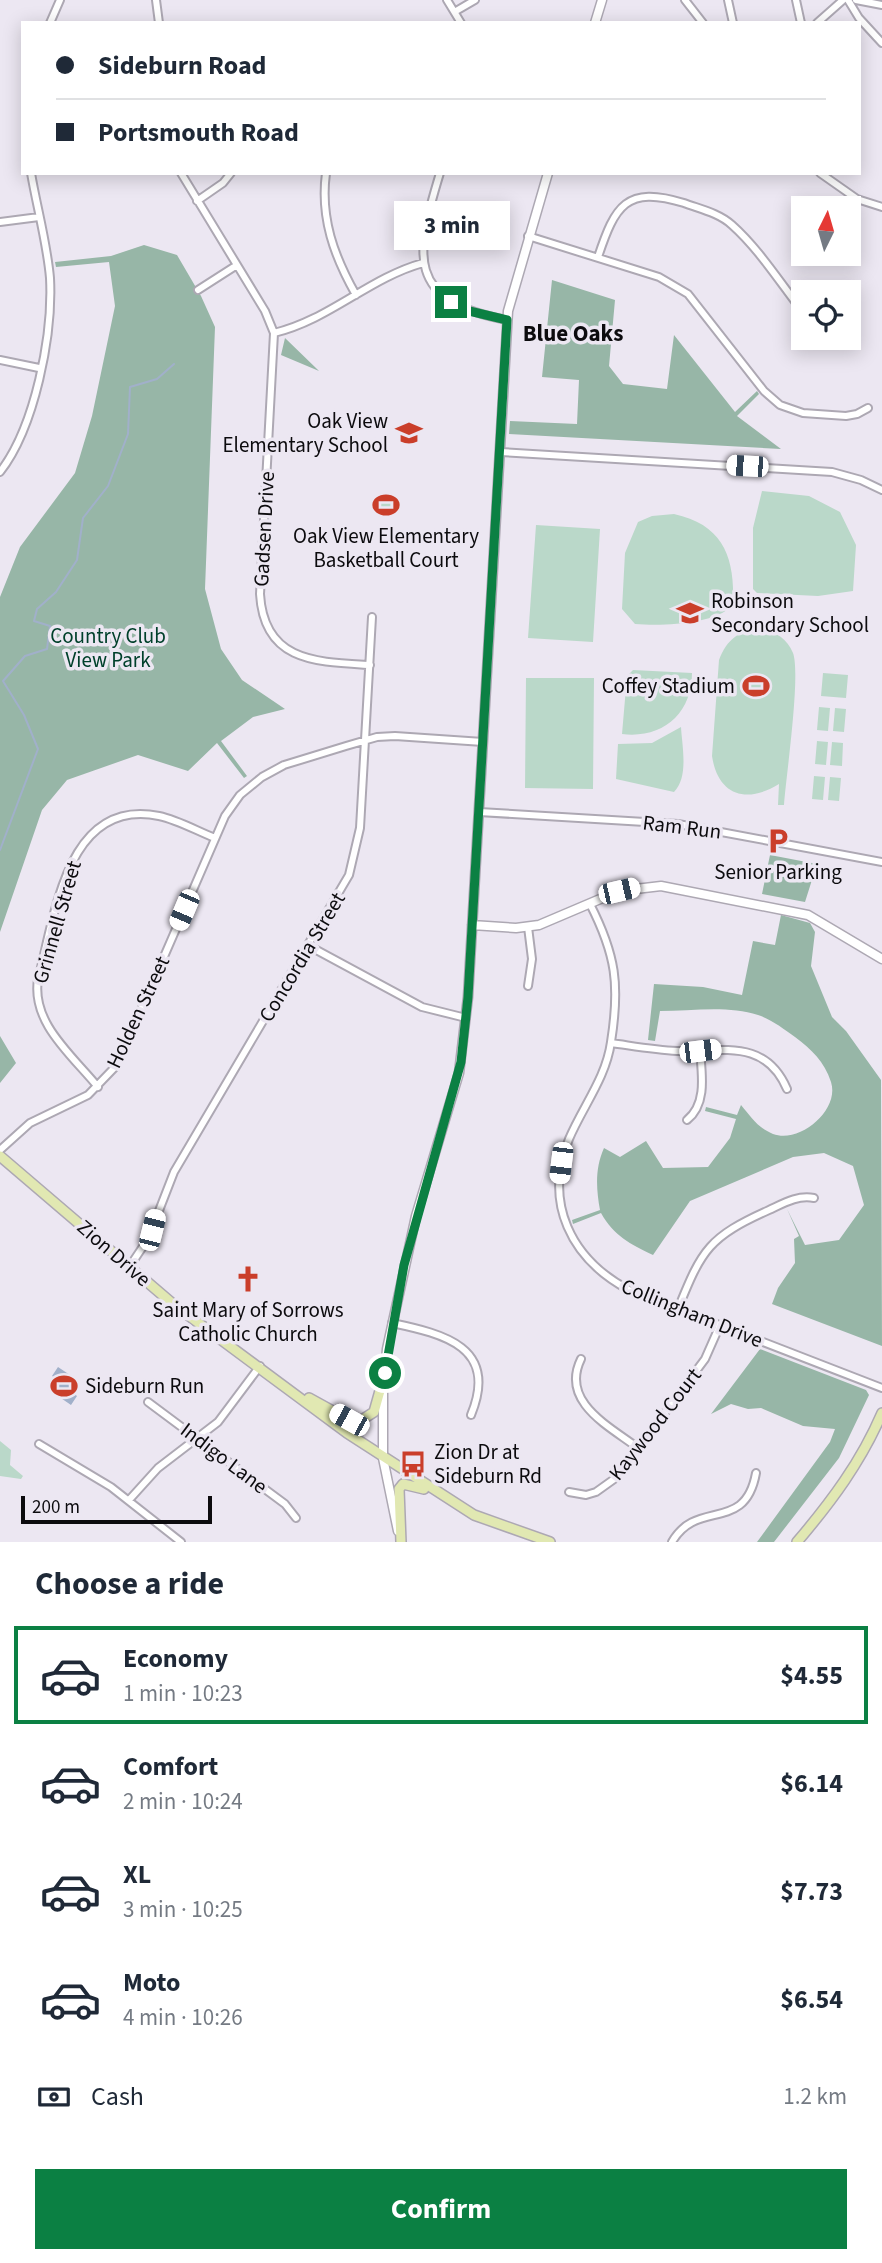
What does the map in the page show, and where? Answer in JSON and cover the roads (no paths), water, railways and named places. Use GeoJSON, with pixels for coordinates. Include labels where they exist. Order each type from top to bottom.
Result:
{"type":"FeatureCollection","features":[{"type":"Feature","properties":{"kind":"main road","name":"Zion Drive"},"geometry":{"type":"LineString","coordinates":[[0,1156],[173,1304],[383,1458],[492,1524],[550,1542]]}},
{"type":"Feature","properties":{"kind":"main road"},"geometry":{"type":"LineString","coordinates":[[283,1384],[349,1420],[360,1422],[374,1412],[385,1373]]}},
{"type":"Feature","properties":{"kind":"main road"},"geometry":{"type":"LineString","coordinates":[[797,1542],[831,1502],[859,1461],[882,1413]]}},
{"type":"Feature","properties":{"kind":"main road"},"geometry":{"type":"LineString","coordinates":[[401,1542],[397,1497],[403,1484],[444,1496]]}},
{"type":"Feature","properties":{"kind":"street"},"geometry":{"type":"LineString","coordinates":[[51,21],[60,0]]}},
{"type":"Feature","properties":{"kind":"street"},"geometry":{"type":"LineString","coordinates":[[156,0],[159,21]]}},
{"type":"Feature","properties":{"kind":"street"},"geometry":{"type":"LineString","coordinates":[[447,0],[460,21]]}},
{"type":"Feature","properties":{"kind":"street"},"geometry":{"type":"LineString","coordinates":[[456,11],[475,0]]}},
{"type":"Feature","properties":{"kind":"street"},"geometry":{"type":"LineString","coordinates":[[596,21],[602,0]]}},
{"type":"Feature","properties":{"kind":"street"},"geometry":{"type":"LineString","coordinates":[[685,0],[701,21]]}},
{"type":"Feature","properties":{"kind":"street"},"geometry":{"type":"LineString","coordinates":[[728,0],[733,21]]}},
{"type":"Feature","properties":{"kind":"street"},"geometry":{"type":"LineString","coordinates":[[796,0],[801,21]]}},
{"type":"Feature","properties":{"kind":"street"},"geometry":{"type":"LineString","coordinates":[[819,21],[845,0],[882,43]]}},
{"type":"Feature","properties":{"kind":"street"},"geometry":{"type":"LineString","coordinates":[[856,0],[882,5]]}},
{"type":"Feature","properties":{"kind":"street"},"geometry":{"type":"LineString","coordinates":[[0,472],[26,424],[39,368],[50,296],[48,263],[31,175]]}},
{"type":"Feature","properties":{"kind":"street","name":"Gadsen Drive"},"geometry":{"type":"LineString","coordinates":[[181,175],[265,311],[274,333],[260,594],[263,615],[276,639],[299,656],[320,662],[370,665]]}},
{"type":"Feature","properties":{"kind":"street"},"geometry":{"type":"LineString","coordinates":[[197,201],[223,183],[229,175]]}},
{"type":"Feature","properties":{"kind":"street"},"geometry":{"type":"LineString","coordinates":[[326,175],[324,205],[331,242],[356,295]]}},
{"type":"Feature","properties":{"kind":"street"},"geometry":{"type":"LineString","coordinates":[[439,175],[422,233],[423,263],[434,284],[451,302],[465,310],[507,320]]}},
{"type":"Feature","properties":{"kind":"street"},"geometry":{"type":"LineString","coordinates":[[401,1542],[383,1458],[385,1373],[392,1323],[416,1216],[459,1073],[466,1018],[472,925],[507,320],[511,293],[547,175]]}},
{"type":"Feature","properties":{"kind":"street"},"geometry":{"type":"LineString","coordinates":[[823,175],[857,199],[882,207]]}},
{"type":"Feature","properties":{"kind":"street"},"geometry":{"type":"LineString","coordinates":[[598,257],[610,221],[618,209],[636,198],[661,196],[712,213],[733,225],[791,297]]}},
{"type":"Feature","properties":{"kind":"street"},"geometry":{"type":"LineString","coordinates":[[0,222],[39,217]]}},
{"type":"Feature","properties":{"kind":"street"},"geometry":{"type":"LineString","coordinates":[[528,236],[663,278],[682,289],[764,391],[780,404],[803,413],[846,416],[869,408]]}},
{"type":"Feature","properties":{"kind":"street"},"geometry":{"type":"LineString","coordinates":[[274,333],[310,323],[390,274],[423,263]]}},
{"type":"Feature","properties":{"kind":"street"},"geometry":{"type":"LineString","coordinates":[[198,290],[237,265]]}},
{"type":"Feature","properties":{"kind":"street"},"geometry":{"type":"LineString","coordinates":[[0,360],[39,368]]}},
{"type":"Feature","properties":{"kind":"street"},"geometry":{"type":"LineString","coordinates":[[500,452],[832,472],[861,480],[882,490]]}},
{"type":"Feature","properties":{"kind":"street","name":"Concordia Street"},"geometry":{"type":"LineString","coordinates":[[130,1266],[148,1239],[174,1172],[342,890],[355,858],[360,828],[372,617]]}},
{"type":"Feature","properties":{"kind":"street","name":"Holden Street"},"geometry":{"type":"LineString","coordinates":[[0,1150],[30,1123],[79,1100],[111,1074],[123,1054],[215,838],[234,802],[262,776],[284,765],[365,741],[395,736],[483,742]]}},
{"type":"Feature","properties":{"kind":"street","name":"Ram Run"},"geometry":{"type":"LineString","coordinates":[[479,812],[678,824],[882,862]]}},
{"type":"Feature","properties":{"kind":"street","name":"Grinnell Street"},"geometry":{"type":"LineString","coordinates":[[98,1087],[46,1024],[37,999],[38,979],[72,860],[95,831],[130,816],[160,817],[215,838]]}},
{"type":"Feature","properties":{"kind":"street"},"geometry":{"type":"LineString","coordinates":[[472,925],[528,927],[565,916],[634,887],[683,889],[808,915],[882,959]]}},
{"type":"Feature","properties":{"kind":"street","name":"Collingham Drive"},"geometry":{"type":"LineString","coordinates":[[590,904],[608,938],[616,981],[611,1043],[601,1077],[569,1138],[561,1163],[559,1192],[565,1220],[574,1241],[589,1262],[609,1279],[678,1309],[882,1388]]}},
{"type":"Feature","properties":{"kind":"street"},"geometry":{"type":"LineString","coordinates":[[528,927],[532,959],[528,986]]}},
{"type":"Feature","properties":{"kind":"street"},"geometry":{"type":"LineString","coordinates":[[309,946],[422,1007],[466,1018]]}},
{"type":"Feature","properties":{"kind":"street"},"geometry":{"type":"LineString","coordinates":[[611,1043],[700,1051],[729,1049],[754,1055],[778,1071],[787,1089]]}},
{"type":"Feature","properties":{"kind":"street"},"geometry":{"type":"LineString","coordinates":[[687,1120],[695,1113],[701,1096],[700,1051]]}},
{"type":"Feature","properties":{"kind":"street"},"geometry":{"type":"LineString","coordinates":[[678,1309],[697,1262],[716,1238],[733,1226],[796,1197],[814,1198]]}},
{"type":"Feature","properties":{"kind":"street"},"geometry":{"type":"LineString","coordinates":[[392,1323],[441,1334],[467,1351],[474,1363],[479,1384],[471,1415]]}},
{"type":"Feature","properties":{"kind":"street","name":"Kaywood Court"},"geometry":{"type":"LineString","coordinates":[[569,1492],[586,1495],[603,1489],[617,1477],[705,1359],[720,1325]]}},
{"type":"Feature","properties":{"kind":"street"},"geometry":{"type":"LineString","coordinates":[[580,1359],[575,1376],[581,1401],[592,1413],[638,1448]]}},
{"type":"Feature","properties":{"kind":"street"},"geometry":{"type":"LineString","coordinates":[[129,1500],[158,1468],[218,1422],[260,1366]]}},
{"type":"Feature","properties":{"kind":"street","name":"Indigo Lane"},"geometry":{"type":"LineString","coordinates":[[148,1402],[285,1504],[296,1518]]}},
{"type":"Feature","properties":{"kind":"street"},"geometry":{"type":"LineString","coordinates":[[39,1444],[129,1500],[181,1542]]}},
{"type":"Feature","properties":{"kind":"street"},"geometry":{"type":"LineString","coordinates":[[672,1542],[686,1524],[730,1511],[747,1500],[753,1492],[756,1473]]}},
{"type":"Feature","properties":{"kind":"water","name":"Sideburn Run"},"geometry":{"type":"Polygon","coordinates":[[[58,1367],[76,1379],[69,1390],[77,1396],[71,1405],[52,1392],[60,1381],[52,1376],[58,1367]]]}},
{"type":"Feature","properties":{"kind":"waterway"},"geometry":{"type":"LineString","coordinates":[[0,850],[38,749],[24,715],[3,681],[25,656],[47,649],[50,626],[34,621],[37,609],[56,592],[77,560],[83,518],[108,486],[128,434],[130,387],[157,379],[174,364]]}},
{"type":"Feature","properties":{"kind":"place","name":"Oak View Elementary School"},"geometry":{"type":"Point","coordinates":[409,433]}},
{"type":"Feature","properties":{"kind":"place","name":"Oak View Elementary Basketball Court"},"geometry":{"type":"Point","coordinates":[386,505]}},
{"type":"Feature","properties":{"kind":"place","name":"Robinson Secondary School"},"geometry":{"type":"Point","coordinates":[690,613]}},
{"type":"Feature","properties":{"kind":"place","name":"Coffey Stadium"},"geometry":{"type":"Point","coordinates":[756,686]}},
{"type":"Feature","properties":{"kind":"place","name":"Senior Parking"},"geometry":{"type":"Point","coordinates":[778,841]}},
{"type":"Feature","properties":{"kind":"place","name":"Saint Mary of Sorrows Catholic Church"},"geometry":{"type":"Point","coordinates":[248,1279]}},
{"type":"Feature","properties":{"kind":"place","name":"Sideburn Run"},"geometry":{"type":"Point","coordinates":[64,1386]}},
{"type":"Feature","properties":{"kind":"place","name":"Zion Dr at Sideburn Rd"},"geometry":{"type":"Point","coordinates":[413,1464]}},
{"type":"Feature","properties":{"kind":"district","name":"Blue Oaks"},"geometry":{"type":"Point","coordinates":[573,333]}},
{"type":"Feature","properties":{"kind":"park label","name":"Country Club View Park"},"geometry":{"type":"Point","coordinates":[108,648]}}]}
